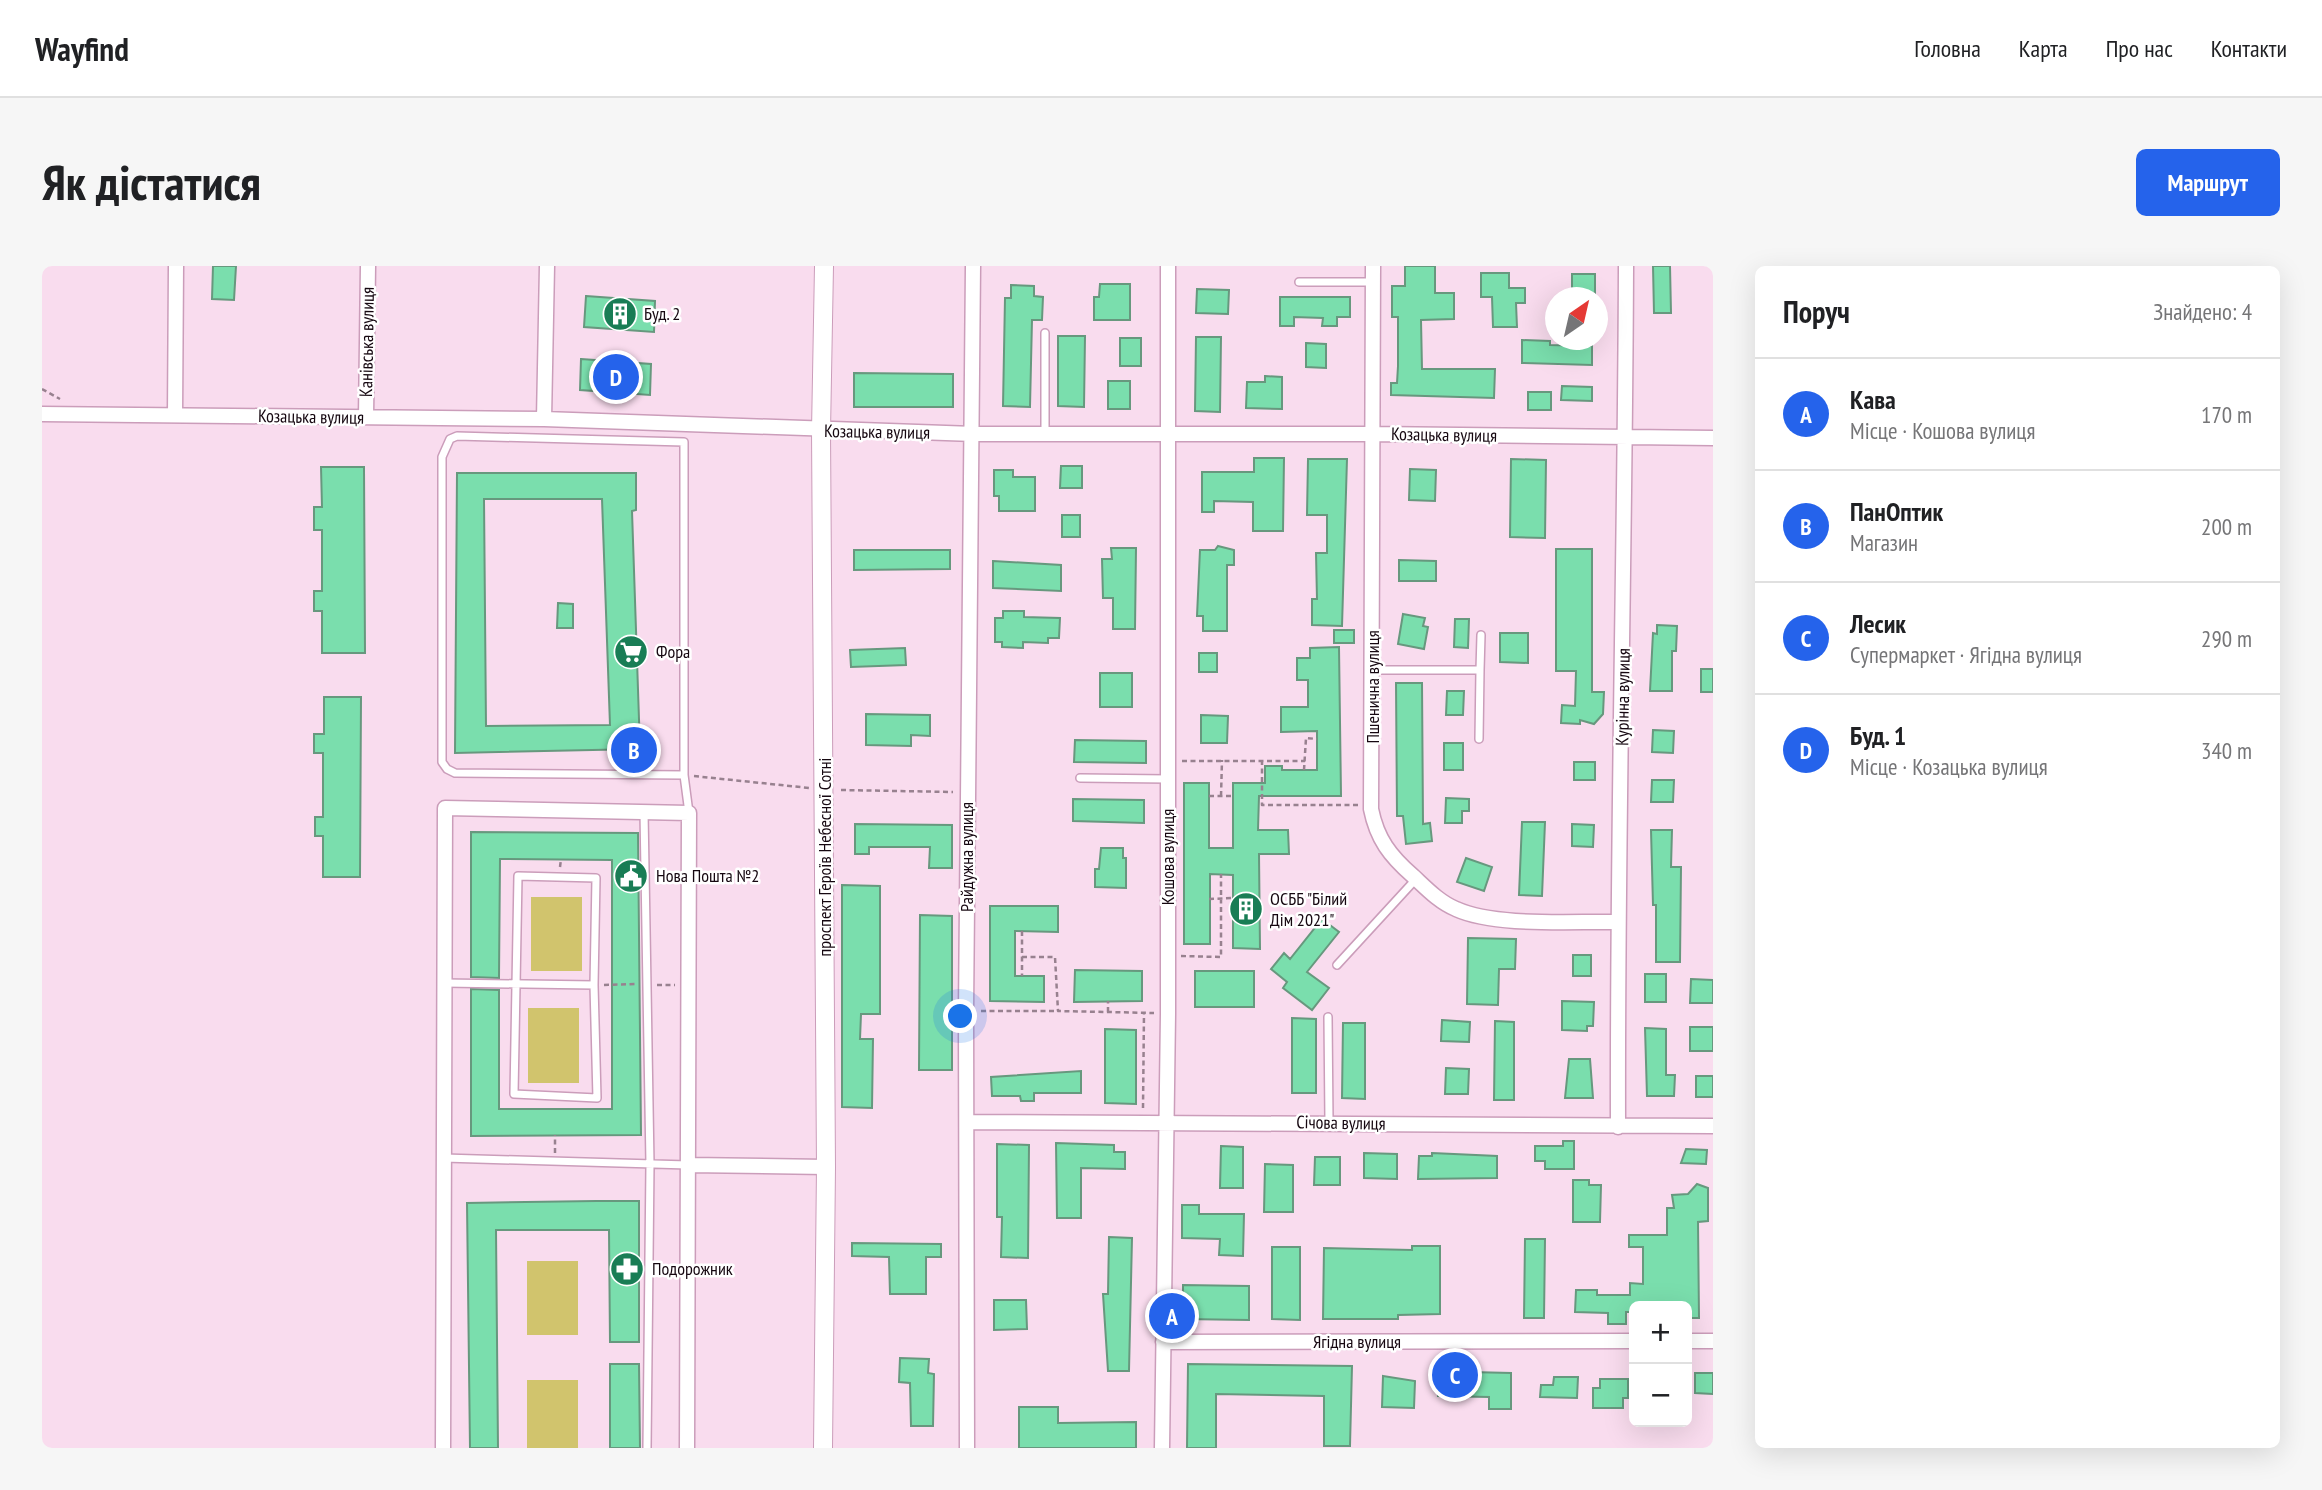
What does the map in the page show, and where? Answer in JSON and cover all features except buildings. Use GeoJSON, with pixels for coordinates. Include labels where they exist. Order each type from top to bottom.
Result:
{"type":"FeatureCollection","features":[{"type":"Feature","properties":{"kind":"street"},"geometry":{"type":"LineString","coordinates":[[175,415],[176,266]]}},
{"type":"Feature","properties":{"kind":"street","name":"Канівська вулиця"},"geometry":{"type":"LineString","coordinates":[[366,417],[368,266]]}},
{"type":"Feature","properties":{"kind":"street"},"geometry":{"type":"LineString","coordinates":[[544,419],[547,266]]}},
{"type":"Feature","properties":{"kind":"street","name":"проспект Героїв Небесної Сотні"},"geometry":{"type":"LineString","coordinates":[[823,1448],[826,1167],[821,431],[824,266]]}},
{"type":"Feature","properties":{"kind":"street","name":"Райдужна вулиця"},"geometry":{"type":"LineString","coordinates":[[967,1448],[966,1011],[974,434],[973,266]]}},
{"type":"Feature","properties":{"kind":"street","name":"Кошова вулиця"},"geometry":{"type":"LineString","coordinates":[[1162,1448],[1168,1014],[1168,266]]}},
{"type":"Feature","properties":{"kind":"street","name":"Пшенична вулиця"},"geometry":{"type":"LineString","coordinates":[[1373,266],[1371,804],[1376,833],[1385,848],[1437,898],[1478,916],[1618,922]]}},
{"type":"Feature","properties":{"kind":"street","name":"Курінна вулиця"},"geometry":{"type":"LineString","coordinates":[[1618,1127],[1626,266]]}},
{"type":"Feature","properties":{"kind":"street","name":"Козацька вулиця"},"geometry":{"type":"LineString","coordinates":[[42,414],[544,419],[821,431],[974,434],[1373,433],[1713,438]]}},
{"type":"Feature","properties":{"kind":"street"},"geometry":{"type":"LineString","coordinates":[[684,425],[684,442]]}},
{"type":"Feature","properties":{"kind":"street"},"geometry":{"type":"LineString","coordinates":[[443,1448],[445,808],[689,813],[687,1448]]}},
{"type":"Feature","properties":{"kind":"street","name":"Січова вулиця"},"geometry":{"type":"LineString","coordinates":[[968,1122],[1713,1126]]}},
{"type":"Feature","properties":{"kind":"street"},"geometry":{"type":"LineString","coordinates":[[689,1165],[826,1167]]}},
{"type":"Feature","properties":{"kind":"street","name":"Ягідна вулиця"},"geometry":{"type":"LineString","coordinates":[[1163,1342],[1629,1341]]}},
{"type":"Feature","properties":{"kind":"street"},"geometry":{"type":"LineString","coordinates":[[1692,1341],[1713,1341]]}},
{"type":"Feature","properties":{"kind":"lane"},"geometry":{"type":"LineString","coordinates":[[1299,282],[1373,282]]}},
{"type":"Feature","properties":{"kind":"lane"},"geometry":{"type":"LineString","coordinates":[[1045,333],[1045,434]]}},
{"type":"Feature","properties":{"kind":"lane"},"geometry":{"type":"LineString","coordinates":[[684,775],[455,774],[442,762],[442,457],[450,439],[457,436],[684,442],[684,775],[689,813]]}},
{"type":"Feature","properties":{"kind":"lane"},"geometry":{"type":"LineString","coordinates":[[1479,739],[1481,635]]}},
{"type":"Feature","properties":{"kind":"lane"},"geometry":{"type":"LineString","coordinates":[[1373,670],[1480,670]]}},
{"type":"Feature","properties":{"kind":"lane"},"geometry":{"type":"LineString","coordinates":[[1080,778],[1168,779]]}},
{"type":"Feature","properties":{"kind":"lane"},"geometry":{"type":"LineString","coordinates":[[644,812],[650,1164],[647,1448]]}},
{"type":"Feature","properties":{"kind":"lane"},"geometry":{"type":"LineString","coordinates":[[517,876],[596,878],[594,985],[597,1098],[514,1094],[517,876]]}},
{"type":"Feature","properties":{"kind":"lane"},"geometry":{"type":"LineString","coordinates":[[1337,965],[1416,879]]}},
{"type":"Feature","properties":{"kind":"lane"},"geometry":{"type":"LineString","coordinates":[[444,983],[594,985]]}},
{"type":"Feature","properties":{"kind":"lane"},"geometry":{"type":"LineString","coordinates":[[1328,1017],[1329,1122]]}},
{"type":"Feature","properties":{"kind":"lane"},"geometry":{"type":"LineString","coordinates":[[444,1158],[689,1165]]}},
{"type":"Feature","properties":{"kind":"path"},"geometry":{"type":"LineString","coordinates":[[1304,770],[1306,738],[1317,738]]}},
{"type":"Feature","properties":{"kind":"path"},"geometry":{"type":"LineString","coordinates":[[1169,761],[1304,761]]}},
{"type":"Feature","properties":{"kind":"path"},"geometry":{"type":"LineString","coordinates":[[1221,796],[1222,761]]}},
{"type":"Feature","properties":{"kind":"path"},"geometry":{"type":"LineString","coordinates":[[1262,761],[1262,805],[1371,804]]}},
{"type":"Feature","properties":{"kind":"path"},"geometry":{"type":"LineString","coordinates":[[1209,796],[1233,796]]}},
{"type":"Feature","properties":{"kind":"path"},"geometry":{"type":"LineString","coordinates":[[1168,956],[1221,957],[1221,874]]}},
{"type":"Feature","properties":{"kind":"path"},"geometry":{"type":"LineString","coordinates":[[1209,899],[1233,898]]}},
{"type":"Feature","properties":{"kind":"path"},"geometry":{"type":"LineString","coordinates":[[1022,932],[1022,976]]}},
{"type":"Feature","properties":{"kind":"path"},"geometry":{"type":"LineString","coordinates":[[1022,957],[1055,957],[1058,1011]]}},
{"type":"Feature","properties":{"kind":"path"},"geometry":{"type":"LineString","coordinates":[[1108,1001],[1108,1012]]}},
{"type":"Feature","properties":{"kind":"path"},"geometry":{"type":"LineString","coordinates":[[966,1011],[1168,1014]]}},
{"type":"Feature","properties":{"kind":"path"},"geometry":{"type":"LineString","coordinates":[[1143,1121],[1144,1013]]}},
{"type":"Feature","properties":{"kind":"path"},"geometry":{"type":"LineString","coordinates":[[1136,1062],[1144,1062]]}},
{"type":"Feature","properties":{"kind":"path"},"geometry":{"type":"LineString","coordinates":[[555,1135],[555,1160]]}},
{"type":"Feature","properties":{"kind":"shaded area"},"geometry":{"type":"Polygon","coordinates":[[[531,897],[582,897],[582,971],[531,971],[531,897]]]}},
{"type":"Feature","properties":{"kind":"shaded area"},"geometry":{"type":"Polygon","coordinates":[[[528,1008],[579,1008],[579,1083],[528,1083],[528,1008]]]}},
{"type":"Feature","properties":{"kind":"shaded area"},"geometry":{"type":"Polygon","coordinates":[[[527,1261],[578,1261],[578,1335],[527,1335],[527,1261]]]}},
{"type":"Feature","properties":{"kind":"shaded area"},"geometry":{"type":"Polygon","coordinates":[[[527,1380],[578,1380],[578,1448],[527,1448],[527,1380]]]}},
{"type":"Feature","properties":{"kind":"place","name":"Буд. 2"},"geometry":{"type":"Point","coordinates":[620,314]}},
{"type":"Feature","properties":{"kind":"place","name":"Буд. 1"},"geometry":{"type":"Point","coordinates":[616,377]}},
{"type":"Feature","properties":{"kind":"place","name":"Фора"},"geometry":{"type":"Point","coordinates":[631,652]}},
{"type":"Feature","properties":{"kind":"place","name":"ПанОптик"},"geometry":{"type":"Point","coordinates":[634,750]}},
{"type":"Feature","properties":{"kind":"place","name":"Нова Пошта №2"},"geometry":{"type":"Point","coordinates":[631,876]}},
{"type":"Feature","properties":{"kind":"place","name":"ОСББ \"Білий Дім 2021\""},"geometry":{"type":"Point","coordinates":[1246,909]}},
{"type":"Feature","properties":{"kind":"place","name":"Подорожник"},"geometry":{"type":"Point","coordinates":[627,1269]}},
{"type":"Feature","properties":{"kind":"place","name":"Кава"},"geometry":{"type":"Point","coordinates":[1172,1316]}},
{"type":"Feature","properties":{"kind":"place","name":"Лесик"},"geometry":{"type":"Point","coordinates":[1455,1375]}}]}
